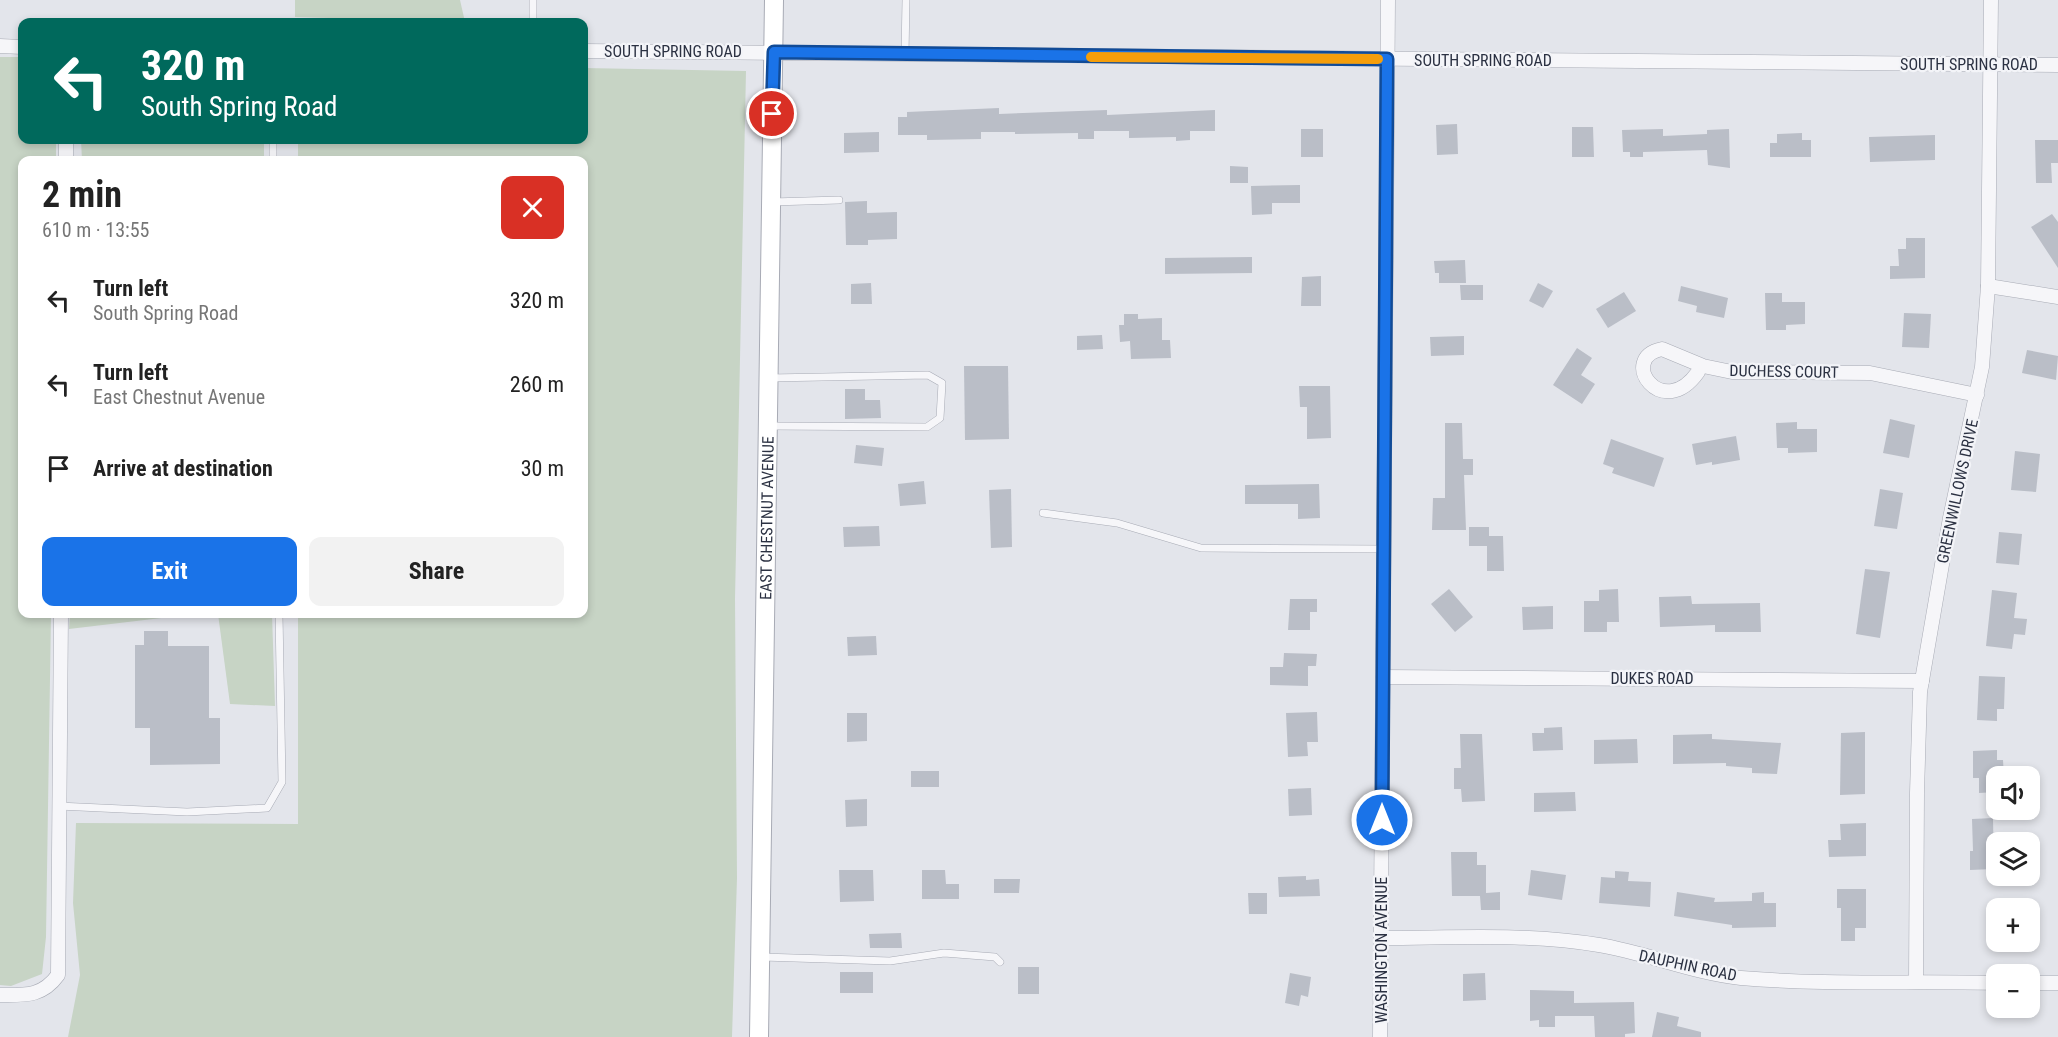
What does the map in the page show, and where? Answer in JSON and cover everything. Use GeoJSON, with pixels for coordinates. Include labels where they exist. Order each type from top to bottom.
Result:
{"type":"FeatureCollection","features":[{"type":"Feature","properties":{"kind":"street","name":"EAST CHESTNUT AVENUE"},"geometry":{"type":"LineString","coordinates":[[759,1037],[774,0]]}},
{"type":"Feature","properties":{"kind":"street","name":"WASHINGTON AVENUE"},"geometry":{"type":"LineString","coordinates":[[1380,1037],[1388,0]]}},
{"type":"Feature","properties":{"kind":"street","name":"GREENWILLOWS DRIVE"},"geometry":{"type":"LineString","coordinates":[[1916,981],[1917,793],[1922,681],[1948,529],[1982,367],[1988,286],[1991,0]]}},
{"type":"Feature","properties":{"kind":"street"},"geometry":{"type":"LineString","coordinates":[[0,46],[18,46]]}},
{"type":"Feature","properties":{"kind":"street","name":"SOUTH SPRING ROAD"},"geometry":{"type":"LineString","coordinates":[[588,51],[2058,65]]}},
{"type":"Feature","properties":{"kind":"street"},"geometry":{"type":"LineString","coordinates":[[1988,286],[2058,297]]}},
{"type":"Feature","properties":{"kind":"street","name":"DUCHESS COURT"},"geometry":{"type":"LineString","coordinates":[[1698,372],[1692,380],[1678,389],[1662,392],[1650,386],[1645,379],[1643,366],[1649,355],[1662,349],[1703,366],[1732,372],[1870,373],[1977,395]]}},
{"type":"Feature","properties":{"kind":"street"},"geometry":{"type":"LineString","coordinates":[[0,995],[35,993],[49,987],[57,975],[61,618]]}},
{"type":"Feature","properties":{"kind":"street","name":"DUKES ROAD"},"geometry":{"type":"LineString","coordinates":[[1383,677],[1922,681]]}},
{"type":"Feature","properties":{"kind":"street","name":"DAUPHIN ROAD"},"geometry":{"type":"LineString","coordinates":[[1381,938],[1544,938],[1602,945],[1719,975],[1821,982],[1986,983]]}},
{"type":"Feature","properties":{"kind":"street"},"geometry":{"type":"LineString","coordinates":[[2040,983],[2058,983]]}},
{"type":"Feature","properties":{"kind":"lane"},"geometry":{"type":"LineString","coordinates":[[533,0],[533,18]]}},
{"type":"Feature","properties":{"kind":"lane"},"geometry":{"type":"LineString","coordinates":[[905,55],[906,0]]}},
{"type":"Feature","properties":{"kind":"lane"},"geometry":{"type":"LineString","coordinates":[[770,202],[839,200]]}},
{"type":"Feature","properties":{"kind":"lane"},"geometry":{"type":"LineString","coordinates":[[769,426],[927,427],[940,417],[942,383],[928,375],[770,378]]}},
{"type":"Feature","properties":{"kind":"lane"},"geometry":{"type":"LineString","coordinates":[[1043,513],[1117,523],[1201,548],[1383,549]]}},
{"type":"Feature","properties":{"kind":"lane"},"geometry":{"type":"LineString","coordinates":[[58,806],[187,812],[267,808],[282,782],[279,618]]}},
{"type":"Feature","properties":{"kind":"lane"},"geometry":{"type":"LineString","coordinates":[[760,957],[890,962],[944,952],[995,957],[1000,962]]}},
{"type":"Feature","properties":{"kind":"green space"},"geometry":{"type":"Polygon","coordinates":[[[295,0],[460,0],[464,18],[329,18],[295,17],[295,0]]]}},
{"type":"Feature","properties":{"kind":"green space"},"geometry":{"type":"Polygon","coordinates":[[[0,57],[18,57],[18,144],[56,144],[56,156],[18,156],[18,618],[51,618],[46,937],[42,974],[11,986],[0,985],[0,57]]]}},
{"type":"Feature","properties":{"kind":"green space"},"geometry":{"type":"Polygon","coordinates":[[[588,68],[746,71],[735,599],[737,878],[732,1037],[68,1037],[80,975],[73,903],[76,823],[298,824],[298,618],[588,618],[588,156],[298,156],[298,144],[588,144],[588,68]]]}},
{"type":"Feature","properties":{"kind":"green space"},"geometry":{"type":"Polygon","coordinates":[[[81,144],[264,144],[264,156],[82,156],[81,144]]]}},
{"type":"Feature","properties":{"kind":"green space"},"geometry":{"type":"Polygon","coordinates":[[[70,618],[161,618],[69,629],[70,618]]]}},
{"type":"Feature","properties":{"kind":"green space"},"geometry":{"type":"Polygon","coordinates":[[[219,618],[272,618],[275,706],[230,704],[219,618]]]}},
{"type":"Feature","properties":{"kind":"building"},"geometry":{"type":"Polygon","coordinates":[[[999,108],[999,114],[1107,110],[1107,115],[1215,110],[1215,131],[1190,131],[1190,140],[1176,141],[1176,137],[1129,138],[1129,131],[1094,131],[1094,139],[1078,139],[1078,133],[981,132],[981,139],[927,140],[927,135],[898,135],[898,117],[907,117],[907,112],[999,108]]]}},
{"type":"Feature","properties":{"kind":"building"},"geometry":{"type":"Polygon","coordinates":[[[1457,124],[1458,154],[1437,155],[1436,125],[1457,124]]]}},
{"type":"Feature","properties":{"kind":"building"},"geometry":{"type":"Polygon","coordinates":[[[1572,127],[1593,127],[1594,157],[1572,157],[1572,127]]]}},
{"type":"Feature","properties":{"kind":"building"},"geometry":{"type":"Polygon","coordinates":[[[1301,129],[1323,129],[1323,157],[1301,157],[1301,129]]]}},
{"type":"Feature","properties":{"kind":"building"},"geometry":{"type":"Polygon","coordinates":[[[1663,129],[1663,136],[1707,134],[1707,130],[1729,129],[1730,168],[1708,165],[1707,150],[1643,152],[1643,157],[1630,157],[1630,152],[1623,152],[1622,130],[1663,129]]]}},
{"type":"Feature","properties":{"kind":"building"},"geometry":{"type":"Polygon","coordinates":[[[879,132],[879,152],[844,153],[844,133],[879,132]]]}},
{"type":"Feature","properties":{"kind":"building"},"geometry":{"type":"Polygon","coordinates":[[[1802,133],[1802,140],[1811,140],[1811,157],[1770,157],[1770,143],[1777,143],[1777,134],[1802,133]]]}},
{"type":"Feature","properties":{"kind":"building"},"geometry":{"type":"Polygon","coordinates":[[[1935,135],[1935,160],[1870,162],[1869,137],[1935,135]]]}},
{"type":"Feature","properties":{"kind":"building"},"geometry":{"type":"Polygon","coordinates":[[[2035,140],[2058,140],[2058,163],[2051,163],[2052,183],[2036,183],[2035,140]]]}},
{"type":"Feature","properties":{"kind":"building"},"geometry":{"type":"Polygon","coordinates":[[[1230,166],[1248,167],[1248,183],[1230,183],[1230,166]]]}},
{"type":"Feature","properties":{"kind":"building"},"geometry":{"type":"Polygon","coordinates":[[[1300,185],[1300,203],[1272,203],[1272,214],[1252,215],[1251,186],[1300,185]]]}},
{"type":"Feature","properties":{"kind":"building"},"geometry":{"type":"Polygon","coordinates":[[[867,201],[867,213],[897,212],[897,239],[868,240],[868,245],[846,245],[845,202],[867,201]]]}},
{"type":"Feature","properties":{"kind":"building"},"geometry":{"type":"Polygon","coordinates":[[[2052,214],[2058,222],[2058,268],[2031,227],[2052,214]]]}},
{"type":"Feature","properties":{"kind":"building"},"geometry":{"type":"Polygon","coordinates":[[[1906,238],[1925,238],[1925,278],[1890,279],[1890,266],[1899,266],[1898,249],[1906,249],[1906,238]]]}},
{"type":"Feature","properties":{"kind":"building"},"geometry":{"type":"Polygon","coordinates":[[[1252,257],[1252,273],[1165,274],[1165,258],[1252,257]]]}},
{"type":"Feature","properties":{"kind":"building"},"geometry":{"type":"Polygon","coordinates":[[[1465,260],[1466,283],[1439,283],[1439,273],[1435,273],[1434,261],[1465,260]]]}},
{"type":"Feature","properties":{"kind":"building"},"geometry":{"type":"Polygon","coordinates":[[[1321,276],[1321,306],[1301,306],[1302,277],[1321,276]]]}},
{"type":"Feature","properties":{"kind":"building"},"geometry":{"type":"Polygon","coordinates":[[[871,283],[872,304],[851,304],[851,284],[871,283]]]}},
{"type":"Feature","properties":{"kind":"building"},"geometry":{"type":"Polygon","coordinates":[[[1538,283],[1553,291],[1543,308],[1529,301],[1538,283]]]}},
{"type":"Feature","properties":{"kind":"building"},"geometry":{"type":"Polygon","coordinates":[[[1460,285],[1483,285],[1483,300],[1461,300],[1460,285]]]}},
{"type":"Feature","properties":{"kind":"building"},"geometry":{"type":"Polygon","coordinates":[[[1681,286],[1728,298],[1724,318],[1696,312],[1697,306],[1678,301],[1681,286]]]}},
{"type":"Feature","properties":{"kind":"building"},"geometry":{"type":"Polygon","coordinates":[[[1624,292],[1636,311],[1608,328],[1596,309],[1624,292]]]}},
{"type":"Feature","properties":{"kind":"building"},"geometry":{"type":"Polygon","coordinates":[[[1765,293],[1782,293],[1782,302],[1805,302],[1805,324],[1786,325],[1786,330],[1766,330],[1765,293]]]}},
{"type":"Feature","properties":{"kind":"building"},"geometry":{"type":"Polygon","coordinates":[[[1904,313],[1931,314],[1929,348],[1902,347],[1904,313]]]}},
{"type":"Feature","properties":{"kind":"building"},"geometry":{"type":"Polygon","coordinates":[[[1124,314],[1138,314],[1138,319],[1162,318],[1162,340],[1170,340],[1171,358],[1131,359],[1130,341],[1120,342],[1119,325],[1124,325],[1124,314]]]}},
{"type":"Feature","properties":{"kind":"building"},"geometry":{"type":"Polygon","coordinates":[[[1102,335],[1103,349],[1077,350],[1077,336],[1102,335]]]}},
{"type":"Feature","properties":{"kind":"building"},"geometry":{"type":"Polygon","coordinates":[[[1464,336],[1464,355],[1431,356],[1430,337],[1464,336]]]}},
{"type":"Feature","properties":{"kind":"building"},"geometry":{"type":"Polygon","coordinates":[[[1577,348],[1592,358],[1581,375],[1595,384],[1582,404],[1553,385],[1577,348]]]}},
{"type":"Feature","properties":{"kind":"building"},"geometry":{"type":"Polygon","coordinates":[[[2027,350],[2058,356],[2056,380],[2022,373],[2027,350]]]}},
{"type":"Feature","properties":{"kind":"building"},"geometry":{"type":"Polygon","coordinates":[[[964,366],[1008,366],[1009,439],[965,440],[964,366]]]}},
{"type":"Feature","properties":{"kind":"building"},"geometry":{"type":"Polygon","coordinates":[[[1299,386],[1330,386],[1331,438],[1307,439],[1307,407],[1300,407],[1299,386]]]}},
{"type":"Feature","properties":{"kind":"building"},"geometry":{"type":"Polygon","coordinates":[[[845,389],[865,389],[865,400],[880,400],[881,418],[845,419],[845,389]]]}},
{"type":"Feature","properties":{"kind":"building"},"geometry":{"type":"Polygon","coordinates":[[[1890,419],[1915,425],[1909,458],[1883,453],[1890,419]]]}},
{"type":"Feature","properties":{"kind":"building"},"geometry":{"type":"Polygon","coordinates":[[[1797,422],[1797,429],[1817,429],[1817,452],[1788,453],[1788,448],[1777,448],[1776,423],[1797,422]]]}},
{"type":"Feature","properties":{"kind":"building"},"geometry":{"type":"Polygon","coordinates":[[[1445,423],[1462,423],[1463,459],[1473,459],[1473,475],[1464,475],[1466,530],[1432,530],[1433,498],[1445,498],[1445,423]]]}},
{"type":"Feature","properties":{"kind":"building"},"geometry":{"type":"Polygon","coordinates":[[[1736,436],[1740,460],[1712,465],[1712,462],[1696,465],[1692,444],[1736,436]]]}},
{"type":"Feature","properties":{"kind":"building"},"geometry":{"type":"Polygon","coordinates":[[[1611,439],[1664,458],[1654,487],[1612,473],[1614,468],[1603,464],[1611,439]]]}},
{"type":"Feature","properties":{"kind":"building"},"geometry":{"type":"Polygon","coordinates":[[[856,445],[884,448],[882,466],[854,463],[856,445]]]}},
{"type":"Feature","properties":{"kind":"building"},"geometry":{"type":"Polygon","coordinates":[[[2015,451],[2040,454],[2036,492],[2011,490],[2015,451]]]}},
{"type":"Feature","properties":{"kind":"building"},"geometry":{"type":"Polygon","coordinates":[[[924,481],[926,504],[900,506],[898,484],[924,481]]]}},
{"type":"Feature","properties":{"kind":"building"},"geometry":{"type":"Polygon","coordinates":[[[1319,484],[1320,518],[1298,519],[1298,504],[1245,504],[1245,485],[1319,484]]]}},
{"type":"Feature","properties":{"kind":"building"},"geometry":{"type":"Polygon","coordinates":[[[1011,489],[1012,547],[991,548],[989,490],[1011,489]]]}},
{"type":"Feature","properties":{"kind":"building"},"geometry":{"type":"Polygon","coordinates":[[[1880,489],[1903,493],[1897,529],[1874,526],[1880,489]]]}},
{"type":"Feature","properties":{"kind":"building"},"geometry":{"type":"Polygon","coordinates":[[[879,526],[880,546],[844,547],[843,527],[879,526]]]}},
{"type":"Feature","properties":{"kind":"building"},"geometry":{"type":"Polygon","coordinates":[[[1469,527],[1489,527],[1489,536],[1503,536],[1504,571],[1487,571],[1487,546],[1469,546],[1469,527]]]}},
{"type":"Feature","properties":{"kind":"building"},"geometry":{"type":"Polygon","coordinates":[[[1999,532],[2022,534],[2019,565],[1996,563],[1999,532]]]}},
{"type":"Feature","properties":{"kind":"building"},"geometry":{"type":"Polygon","coordinates":[[[1865,569],[1890,572],[1880,638],[1856,634],[1865,569]]]}},
{"type":"Feature","properties":{"kind":"building"},"geometry":{"type":"Polygon","coordinates":[[[1449,589],[1473,617],[1455,632],[1431,604],[1449,589]]]}},
{"type":"Feature","properties":{"kind":"building"},"geometry":{"type":"Polygon","coordinates":[[[1618,589],[1619,622],[1607,622],[1607,632],[1584,632],[1584,601],[1599,601],[1599,590],[1618,589]]]}},
{"type":"Feature","properties":{"kind":"building"},"geometry":{"type":"Polygon","coordinates":[[[1992,590],[2017,593],[2014,618],[2027,619],[2025,635],[2014,634],[2012,649],[1986,646],[1992,590]]]}},
{"type":"Feature","properties":{"kind":"building"},"geometry":{"type":"Polygon","coordinates":[[[1691,596],[1692,604],[1760,603],[1761,632],[1715,632],[1715,625],[1660,627],[1659,597],[1691,596]]]}},
{"type":"Feature","properties":{"kind":"building"},"geometry":{"type":"Polygon","coordinates":[[[1290,599],[1317,599],[1317,612],[1310,612],[1310,630],[1288,630],[1290,599]]]}},
{"type":"Feature","properties":{"kind":"building"},"geometry":{"type":"Polygon","coordinates":[[[1553,606],[1553,629],[1523,630],[1522,607],[1553,606]]]}},
{"type":"Feature","properties":{"kind":"building"},"geometry":{"type":"Polygon","coordinates":[[[144,631],[168,631],[168,646],[209,646],[209,718],[220,718],[220,764],[150,765],[150,728],[135,728],[135,645],[144,645],[144,631]]]}},
{"type":"Feature","properties":{"kind":"building"},"geometry":{"type":"Polygon","coordinates":[[[876,636],[877,655],[848,656],[847,637],[876,636]]]}},
{"type":"Feature","properties":{"kind":"building"},"geometry":{"type":"Polygon","coordinates":[[[1284,653],[1317,654],[1316,666],[1308,666],[1308,686],[1270,685],[1270,667],[1283,667],[1284,653]]]}},
{"type":"Feature","properties":{"kind":"building"},"geometry":{"type":"Polygon","coordinates":[[[1979,676],[2005,677],[2004,709],[1997,709],[1997,721],[1977,720],[1979,676]]]}},
{"type":"Feature","properties":{"kind":"building"},"geometry":{"type":"Polygon","coordinates":[[[1317,712],[1318,742],[1307,742],[1308,756],[1288,757],[1286,713],[1317,712]]]}},
{"type":"Feature","properties":{"kind":"building"},"geometry":{"type":"Polygon","coordinates":[[[847,713],[867,713],[867,741],[847,742],[847,713]]]}},
{"type":"Feature","properties":{"kind":"building"},"geometry":{"type":"Polygon","coordinates":[[[1562,727],[1563,750],[1533,751],[1532,733],[1544,733],[1544,728],[1562,727]]]}},
{"type":"Feature","properties":{"kind":"building"},"geometry":{"type":"Polygon","coordinates":[[[1865,732],[1865,794],[1840,795],[1841,733],[1865,732]]]}},
{"type":"Feature","properties":{"kind":"building"},"geometry":{"type":"Polygon","coordinates":[[[1460,734],[1482,734],[1485,801],[1462,802],[1461,789],[1454,789],[1454,768],[1461,768],[1460,734]]]}},
{"type":"Feature","properties":{"kind":"building"},"geometry":{"type":"Polygon","coordinates":[[[1712,734],[1712,739],[1781,743],[1777,774],[1752,773],[1752,768],[1726,766],[1726,763],[1673,764],[1673,735],[1712,734]]]}},
{"type":"Feature","properties":{"kind":"building"},"geometry":{"type":"Polygon","coordinates":[[[1637,739],[1638,763],[1594,764],[1594,740],[1637,739]]]}},
{"type":"Feature","properties":{"kind":"building"},"geometry":{"type":"Polygon","coordinates":[[[1997,750],[1997,760],[2003,760],[2003,766],[1986,766],[1986,793],[1979,793],[1979,778],[1973,778],[1973,751],[1997,750]]]}},
{"type":"Feature","properties":{"kind":"building"},"geometry":{"type":"Polygon","coordinates":[[[911,771],[939,771],[939,787],[911,787],[911,771]]]}},
{"type":"Feature","properties":{"kind":"building"},"geometry":{"type":"Polygon","coordinates":[[[1311,788],[1312,815],[1289,816],[1288,789],[1311,788]]]}},
{"type":"Feature","properties":{"kind":"building"},"geometry":{"type":"Polygon","coordinates":[[[1575,792],[1576,811],[1534,812],[1534,793],[1575,792]]]}},
{"type":"Feature","properties":{"kind":"building"},"geometry":{"type":"Polygon","coordinates":[[[867,799],[867,826],[846,827],[845,800],[867,799]]]}},
{"type":"Feature","properties":{"kind":"building"},"geometry":{"type":"Polygon","coordinates":[[[1972,819],[1993,820],[1993,832],[1986,832],[1986,869],[1970,870],[1970,851],[1973,851],[1972,819]]]}},
{"type":"Feature","properties":{"kind":"building"},"geometry":{"type":"Polygon","coordinates":[[[1866,823],[1866,856],[1829,857],[1828,840],[1841,840],[1840,824],[1866,823]]]}},
{"type":"Feature","properties":{"kind":"building"},"geometry":{"type":"Polygon","coordinates":[[[1451,852],[1477,852],[1477,865],[1486,865],[1486,893],[1500,892],[1500,910],[1481,910],[1480,896],[1452,896],[1451,852]]]}},
{"type":"Feature","properties":{"kind":"building"},"geometry":{"type":"Polygon","coordinates":[[[839,870],[873,870],[874,901],[840,902],[839,870]]]}},
{"type":"Feature","properties":{"kind":"building"},"geometry":{"type":"Polygon","coordinates":[[[922,870],[945,870],[946,884],[959,884],[959,899],[922,899],[922,870]]]}},
{"type":"Feature","properties":{"kind":"building"},"geometry":{"type":"Polygon","coordinates":[[[1531,870],[1566,875],[1562,900],[1528,895],[1531,870]]]}},
{"type":"Feature","properties":{"kind":"building"},"geometry":{"type":"Polygon","coordinates":[[[1615,871],[1629,872],[1628,881],[1651,882],[1650,907],[1599,903],[1601,877],[1615,878],[1615,871]]]}},
{"type":"Feature","properties":{"kind":"building"},"geometry":{"type":"Polygon","coordinates":[[[1306,876],[1306,880],[1319,879],[1320,896],[1279,897],[1278,877],[1306,876]]]}},
{"type":"Feature","properties":{"kind":"building"},"geometry":{"type":"Polygon","coordinates":[[[994,879],[1020,879],[1019,893],[994,893],[994,879]]]}},
{"type":"Feature","properties":{"kind":"building"},"geometry":{"type":"Polygon","coordinates":[[[1837,889],[1866,889],[1866,928],[1855,928],[1855,941],[1841,941],[1841,908],[1837,908],[1837,889]]]}},
{"type":"Feature","properties":{"kind":"building"},"geometry":{"type":"Polygon","coordinates":[[[1677,892],[1715,898],[1714,902],[1752,901],[1752,893],[1764,892],[1764,903],[1776,903],[1776,927],[1732,928],[1732,925],[1674,916],[1677,892]]]}},
{"type":"Feature","properties":{"kind":"building"},"geometry":{"type":"Polygon","coordinates":[[[1248,893],[1267,893],[1267,914],[1249,914],[1248,893]]]}},
{"type":"Feature","properties":{"kind":"building"},"geometry":{"type":"Polygon","coordinates":[[[901,933],[902,948],[870,948],[869,934],[901,933]]]}},
{"type":"Feature","properties":{"kind":"building"},"geometry":{"type":"Polygon","coordinates":[[[1018,967],[1039,967],[1039,994],[1018,994],[1018,967]]]}},
{"type":"Feature","properties":{"kind":"building"},"geometry":{"type":"Polygon","coordinates":[[[840,972],[873,972],[873,993],[840,993],[840,972]]]}},
{"type":"Feature","properties":{"kind":"building"},"geometry":{"type":"Polygon","coordinates":[[[1290,973],[1311,977],[1308,997],[1301,995],[1299,1006],[1285,1003],[1290,973]]]}},
{"type":"Feature","properties":{"kind":"building"},"geometry":{"type":"Polygon","coordinates":[[[1485,973],[1486,1000],[1463,1001],[1463,974],[1485,973]]]}},
{"type":"Feature","properties":{"kind":"building"},"geometry":{"type":"Polygon","coordinates":[[[1530,990],[1574,991],[1574,1003],[1634,1002],[1635,1033],[1625,1034],[1625,1037],[1595,1037],[1594,1016],[1555,1016],[1555,1027],[1539,1027],[1539,1020],[1530,1021],[1530,990]]]}},
{"type":"Feature","properties":{"kind":"building"},"geometry":{"type":"Polygon","coordinates":[[[1657,1012],[1679,1017],[1677,1026],[1701,1032],[1701,1037],[1652,1037],[1657,1012]]]}},
{"type":"Feature","properties":{"kind":"slow traffic"},"geometry":{"type":"LineString","coordinates":[[1091,57],[1378,59]]}},
{"type":"Feature","properties":{"kind":"route"},"geometry":{"type":"LineString","coordinates":[[772,114],[774,52],[1387,59],[1382,820]]}}]}
